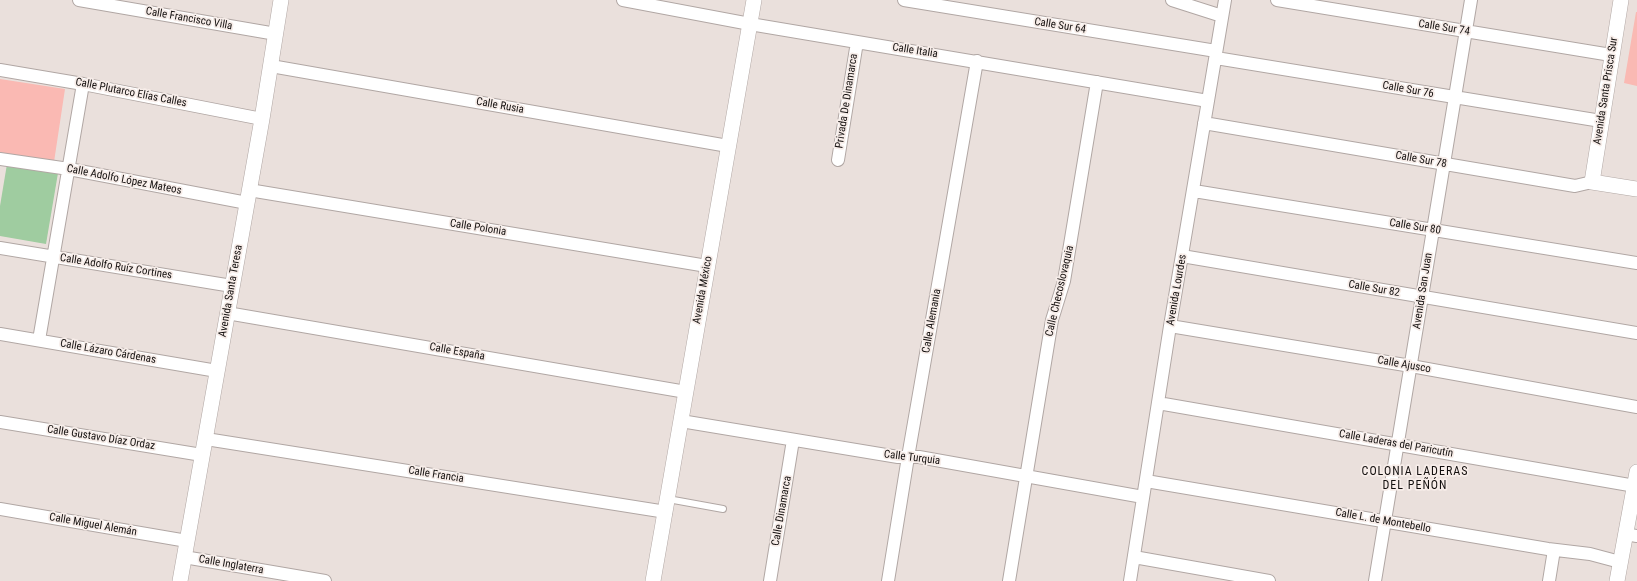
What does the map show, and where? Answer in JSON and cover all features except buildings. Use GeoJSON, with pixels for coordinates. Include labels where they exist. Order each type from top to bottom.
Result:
{"type":"FeatureCollection","features":[{"type":"Feature","properties":{"kind":"street","name":"Calle Francisco Villa"},"geometry":{"type":"LineString","coordinates":[[79,0],[276,34]]}},
{"type":"Feature","properties":{"kind":"street","name":"Avenida Santa Teresa"},"geometry":{"type":"LineString","coordinates":[[180,581],[206,439],[216,371],[262,119],[281,0]]}},
{"type":"Feature","properties":{"kind":"street","name":"Calle Italia"},"geometry":{"type":"LineString","coordinates":[[629,0],[750,24],[1208,101]]}},
{"type":"Feature","properties":{"kind":"street","name":"Avenida México"},"geometry":{"type":"LineString","coordinates":[[653,581],[754,0]]}},
{"type":"Feature","properties":{"kind":"street","name":"Calle Sur 64"},"geometry":{"type":"LineString","coordinates":[[904,0],[1216,54]]}},
{"type":"Feature","properties":{"kind":"street"},"geometry":{"type":"LineString","coordinates":[[1172,0],[1222,16]]}},
{"type":"Feature","properties":{"kind":"street","name":"Avenida Lourdes"},"geometry":{"type":"LineString","coordinates":[[1130,581],[1170,326],[1194,191],[1225,0]]}},
{"type":"Feature","properties":{"kind":"street","name":"Calle Sur 74"},"geometry":{"type":"LineString","coordinates":[[1277,0],[1611,55]]}},
{"type":"Feature","properties":{"kind":"street","name":"Avenida San Juan"},"geometry":{"type":"LineString","coordinates":[[1375,581],[1471,0]]}},
{"type":"Feature","properties":{"kind":"street","name":"Avenida Santa Prisca Sur"},"geometry":{"type":"LineString","coordinates":[[1592,182],[1611,55],[1621,0]]}},
{"type":"Feature","properties":{"kind":"street","name":"Privada De Dinamarca"},"geometry":{"type":"LineString","coordinates":[[838,160],[857,42]]}},
{"type":"Feature","properties":{"kind":"street","name":"Calle Sur 76"},"geometry":{"type":"LineString","coordinates":[[1216,54],[1456,98],[1601,121]]}},
{"type":"Feature","properties":{"kind":"street","name":"Calle Alemania"},"geometry":{"type":"LineString","coordinates":[[888,581],[908,457],[977,61]]}},
{"type":"Feature","properties":{"kind":"street","name":"Calle Rusia"},"geometry":{"type":"LineString","coordinates":[[271,66],[728,146]]}},
{"type":"Feature","properties":{"kind":"street","name":"Calle Plutarco Elías Calles"},"geometry":{"type":"LineString","coordinates":[[0,70],[83,84],[262,119]]}},
{"type":"Feature","properties":{"kind":"street","name":"Calle Checoslovaquia"},"geometry":{"type":"LineString","coordinates":[[1009,581],[1052,320],[1064,281],[1097,82]]}},
{"type":"Feature","properties":{"kind":"street"},"geometry":{"type":"LineString","coordinates":[[39,340],[83,84]]}},
{"type":"Feature","properties":{"kind":"street","name":"Calle Sur 78"},"geometry":{"type":"LineString","coordinates":[[1204,123],[1575,186],[1592,182],[1637,189]]}},
{"type":"Feature","properties":{"kind":"street","name":"Calle Adolfo López Mateos"},"geometry":{"type":"LineString","coordinates":[[0,159],[248,196]]}},
{"type":"Feature","properties":{"kind":"street","name":"Calle Sur 80"},"geometry":{"type":"LineString","coordinates":[[1194,191],[1637,263]]}},
{"type":"Feature","properties":{"kind":"street","name":"Calle Polonia"},"geometry":{"type":"LineString","coordinates":[[248,196],[707,266]]}},
{"type":"Feature","properties":{"kind":"street","name":"Calle Adolfo Ruíz Cortines"},"geometry":{"type":"LineString","coordinates":[[0,248],[232,286]]}},
{"type":"Feature","properties":{"kind":"street","name":"Calle Sur 82"},"geometry":{"type":"LineString","coordinates":[[1182,256],[1637,333]]}},
{"type":"Feature","properties":{"kind":"street","name":"Calle España"},"geometry":{"type":"LineString","coordinates":[[227,313],[686,392]]}},
{"type":"Feature","properties":{"kind":"street","name":"Calle Ajusco"},"geometry":{"type":"LineString","coordinates":[[1170,326],[1411,366],[1637,407]]}},
{"type":"Feature","properties":{"kind":"street","name":"Calle Lázaro Cárdenas"},"geometry":{"type":"LineString","coordinates":[[0,334],[216,371]]}},
{"type":"Feature","properties":{"kind":"street","name":"Calle Laderas del Paricutín"},"geometry":{"type":"LineString","coordinates":[[1158,403],[1398,444],[1636,479]]}},
{"type":"Feature","properties":{"kind":"street","name":"Calle Turquia"},"geometry":{"type":"LineString","coordinates":[[681,421],[898,457],[919,457],[1143,498]]}},
{"type":"Feature","properties":{"kind":"street","name":"Calle Gustavo Díaz Ordaz"},"geometry":{"type":"LineString","coordinates":[[0,422],[202,455]]}},
{"type":"Feature","properties":{"kind":"street","name":"Calle Francia"},"geometry":{"type":"LineString","coordinates":[[206,439],[667,506]]}},
{"type":"Feature","properties":{"kind":"street","name":"Calle Dinamarca"},"geometry":{"type":"LineString","coordinates":[[770,581],[793,440]]}},
{"type":"Feature","properties":{"kind":"street"},"geometry":{"type":"LineString","coordinates":[[1617,581],[1620,562],[1631,535],[1636,479]]}},
{"type":"Feature","properties":{"kind":"street","name":"Calle L. de Montebello"},"geometry":{"type":"LineString","coordinates":[[1146,481],[1554,550],[1590,554],[1620,562]]}},
{"type":"Feature","properties":{"kind":"street","name":"Calle Miguel Alemán"},"geometry":{"type":"LineString","coordinates":[[0,509],[187,541]]}},
{"type":"Feature","properties":{"kind":"street"},"geometry":{"type":"LineString","coordinates":[[1549,581],[1554,550]]}},
{"type":"Feature","properties":{"kind":"street","name":"Calle Inglaterra"},"geometry":{"type":"LineString","coordinates":[[184,557],[325,581]]}},
{"type":"Feature","properties":{"kind":"street"},"geometry":{"type":"LineString","coordinates":[[1134,557],[1269,581]]}},
{"type":"Feature","properties":{"kind":"lane"},"geometry":{"type":"LineString","coordinates":[[667,506],[723,509]]}},
{"type":"Feature","properties":{"kind":"green space"},"geometry":{"type":"Polygon","coordinates":[[[7,164],[58,173],[46,244],[0,236],[0,206],[7,164]]]}},
{"type":"Feature","properties":{"kind":"district","name":"COLONIA LADERAS DEL PEÑÓN"},"geometry":{"type":"Point","coordinates":[1415,479]}}]}
